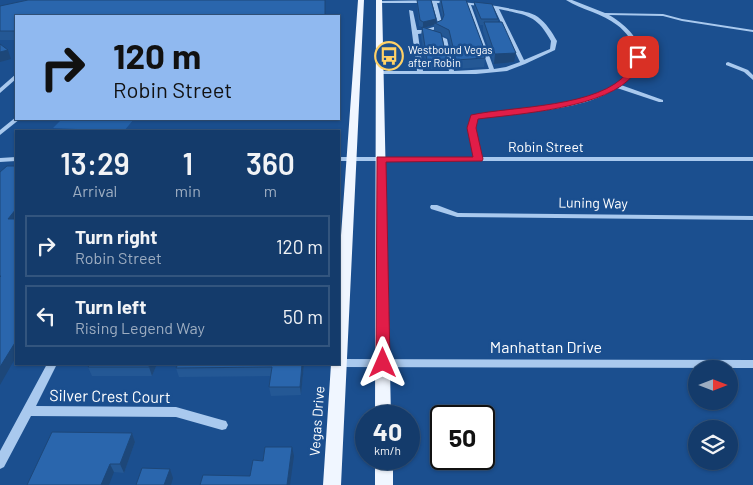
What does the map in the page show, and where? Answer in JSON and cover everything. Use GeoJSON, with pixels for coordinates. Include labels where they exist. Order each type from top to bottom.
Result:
{"type":"FeatureCollection","features":[{"type":"Feature","properties":{"kind":"main road","name":"Vegas Drive"},"geometry":{"type":"LineString","coordinates":[[361,0],[380,73],[383,405]]}},
{"type":"Feature","properties":{"kind":"main road","name":"Vegas Drive"},"geometry":{"type":"LineString","coordinates":[[340,363],[352,159],[369,36],[379,1]]}},
{"type":"Feature","properties":{"kind":"main road","name":"Vegas Drive"},"geometry":{"type":"LineString","coordinates":[[332,485],[340,365]]}},
{"type":"Feature","properties":{"kind":"main road"},"geometry":{"type":"LineString","coordinates":[[384,470],[384,485]]}},
{"type":"Feature","properties":{"kind":"street"},"geometry":{"type":"LineString","coordinates":[[568,0],[607,14],[663,15],[682,20],[753,31]]}},
{"type":"Feature","properties":{"kind":"street"},"geometry":{"type":"LineString","coordinates":[[379,1],[468,3],[496,6],[534,17],[548,29],[554,40],[552,50],[507,69],[380,73]]}},
{"type":"Feature","properties":{"kind":"street"},"geometry":{"type":"LineString","coordinates":[[415,32],[423,32],[439,27],[440,23],[434,2]]}},
{"type":"Feature","properties":{"kind":"street"},"geometry":{"type":"LineString","coordinates":[[468,3],[492,70]]}},
{"type":"Feature","properties":{"kind":"street"},"geometry":{"type":"LineString","coordinates":[[496,6],[522,63]]}},
{"type":"Feature","properties":{"kind":"street"},"geometry":{"type":"LineString","coordinates":[[412,11],[420,73]]}},
{"type":"Feature","properties":{"kind":"street"},"geometry":{"type":"LineString","coordinates":[[479,159],[471,128],[474,117],[564,105],[595,96],[616,86],[631,73],[638,57],[636,43],[623,27],[607,14]]}},
{"type":"Feature","properties":{"kind":"street"},"geometry":{"type":"LineString","coordinates":[[477,28],[487,28]]}},
{"type":"Feature","properties":{"kind":"street"},"geometry":{"type":"LineString","coordinates":[[496,28],[506,28]]}},
{"type":"Feature","properties":{"kind":"street"},"geometry":{"type":"LineString","coordinates":[[423,32],[444,39],[452,72]]}},
{"type":"Feature","properties":{"kind":"street"},"geometry":{"type":"LineString","coordinates":[[728,64],[746,71],[753,78]]}},
{"type":"Feature","properties":{"kind":"street"},"geometry":{"type":"LineString","coordinates":[[0,91],[15,77]]}},
{"type":"Feature","properties":{"kind":"street"},"geometry":{"type":"LineString","coordinates":[[616,86],[661,101]]}},
{"type":"Feature","properties":{"kind":"street"},"geometry":{"type":"LineString","coordinates":[[1,131],[16,120]]}},
{"type":"Feature","properties":{"kind":"street"},"geometry":{"type":"LineString","coordinates":[[0,160],[15,159]]}},
{"type":"Feature","properties":{"kind":"street","name":"Robin Street"},"geometry":{"type":"LineString","coordinates":[[340,159],[753,159]]}},
{"type":"Feature","properties":{"kind":"street","name":"Luning Way"},"geometry":{"type":"LineString","coordinates":[[434,207],[457,215],[753,218]]}},
{"type":"Feature","properties":{"kind":"street","name":"Manhattan Drive"},"geometry":{"type":"LineString","coordinates":[[340,363],[753,364]]}},
{"type":"Feature","properties":{"kind":"street"},"geometry":{"type":"LineString","coordinates":[[0,463],[51,365]]}},
{"type":"Feature","properties":{"kind":"street","name":"Silver Crest Court"},"geometry":{"type":"LineString","coordinates":[[27,411],[176,412],[222,425]]}},
{"type":"Feature","properties":{"kind":"shaded area"},"geometry":{"type":"Polygon","coordinates":[[[61,120],[133,120],[125,130],[53,128],[61,120]]]}},
{"type":"Feature","properties":{"kind":"building"},"geometry":{"type":"Polygon","coordinates":[[[28,0],[325,0],[325,15],[15,15],[15,31],[0,31],[0,6],[28,0]]]}},
{"type":"Feature","properties":{"kind":"building"},"geometry":{"type":"Polygon","coordinates":[[[417,0],[431,0],[436,19],[423,22],[420,20],[417,0]]]}},
{"type":"Feature","properties":{"kind":"building"},"geometry":{"type":"Polygon","coordinates":[[[441,0],[466,0],[486,54],[484,54],[485,58],[456,60],[449,30],[435,23],[442,20],[444,15],[441,0]]]}},
{"type":"Feature","properties":{"kind":"building"},"geometry":{"type":"Polygon","coordinates":[[[474,2],[492,4],[498,19],[481,19],[474,2]]]}},
{"type":"Feature","properties":{"kind":"building"},"geometry":{"type":"Polygon","coordinates":[[[484,22],[502,22],[516,53],[495,54],[484,22]]]}},
{"type":"Feature","properties":{"kind":"building"},"geometry":{"type":"Polygon","coordinates":[[[422,27],[441,33],[447,60],[427,60],[422,27]]]}},
{"type":"Feature","properties":{"kind":"building"},"geometry":{"type":"Polygon","coordinates":[[[0,44],[8,50],[0,52],[0,44]]]}},
{"type":"Feature","properties":{"kind":"building"},"geometry":{"type":"Polygon","coordinates":[[[7,166],[15,166],[15,210],[8,219],[15,219],[15,343],[0,367],[1,276],[0,172],[7,166]]]}},
{"type":"Feature","properties":{"kind":"building"},"geometry":{"type":"Polygon","coordinates":[[[89,365],[150,365],[149,367],[88,367],[89,365]]]}},
{"type":"Feature","properties":{"kind":"building"},"geometry":{"type":"Polygon","coordinates":[[[178,365],[302,365],[300,387],[269,387],[272,367],[176,368],[178,365]]]}},
{"type":"Feature","properties":{"kind":"building"},"geometry":{"type":"Polygon","coordinates":[[[52,432],[132,433],[120,464],[110,464],[101,485],[27,485],[52,432]]]}},
{"type":"Feature","properties":{"kind":"building"},"geometry":{"type":"Polygon","coordinates":[[[265,447],[292,447],[287,485],[200,485],[203,475],[250,476],[253,460],[263,461],[265,447]]]}},
{"type":"Feature","properties":{"kind":"building"},"geometry":{"type":"Polygon","coordinates":[[[142,468],[170,469],[164,485],[136,485],[142,468]]]}},
{"type":"Feature","properties":{"kind":"place","name":"Westbound Vegas after Robin"},"geometry":{"type":"Point","coordinates":[389,56]}},
{"type":"Feature","properties":{"kind":"route"},"geometry":{"type":"LineString","coordinates":[[383,363],[381,159],[479,159],[471,128],[474,117],[487,114],[546,109],[595,96],[616,86],[631,73],[638,57]]}}]}
